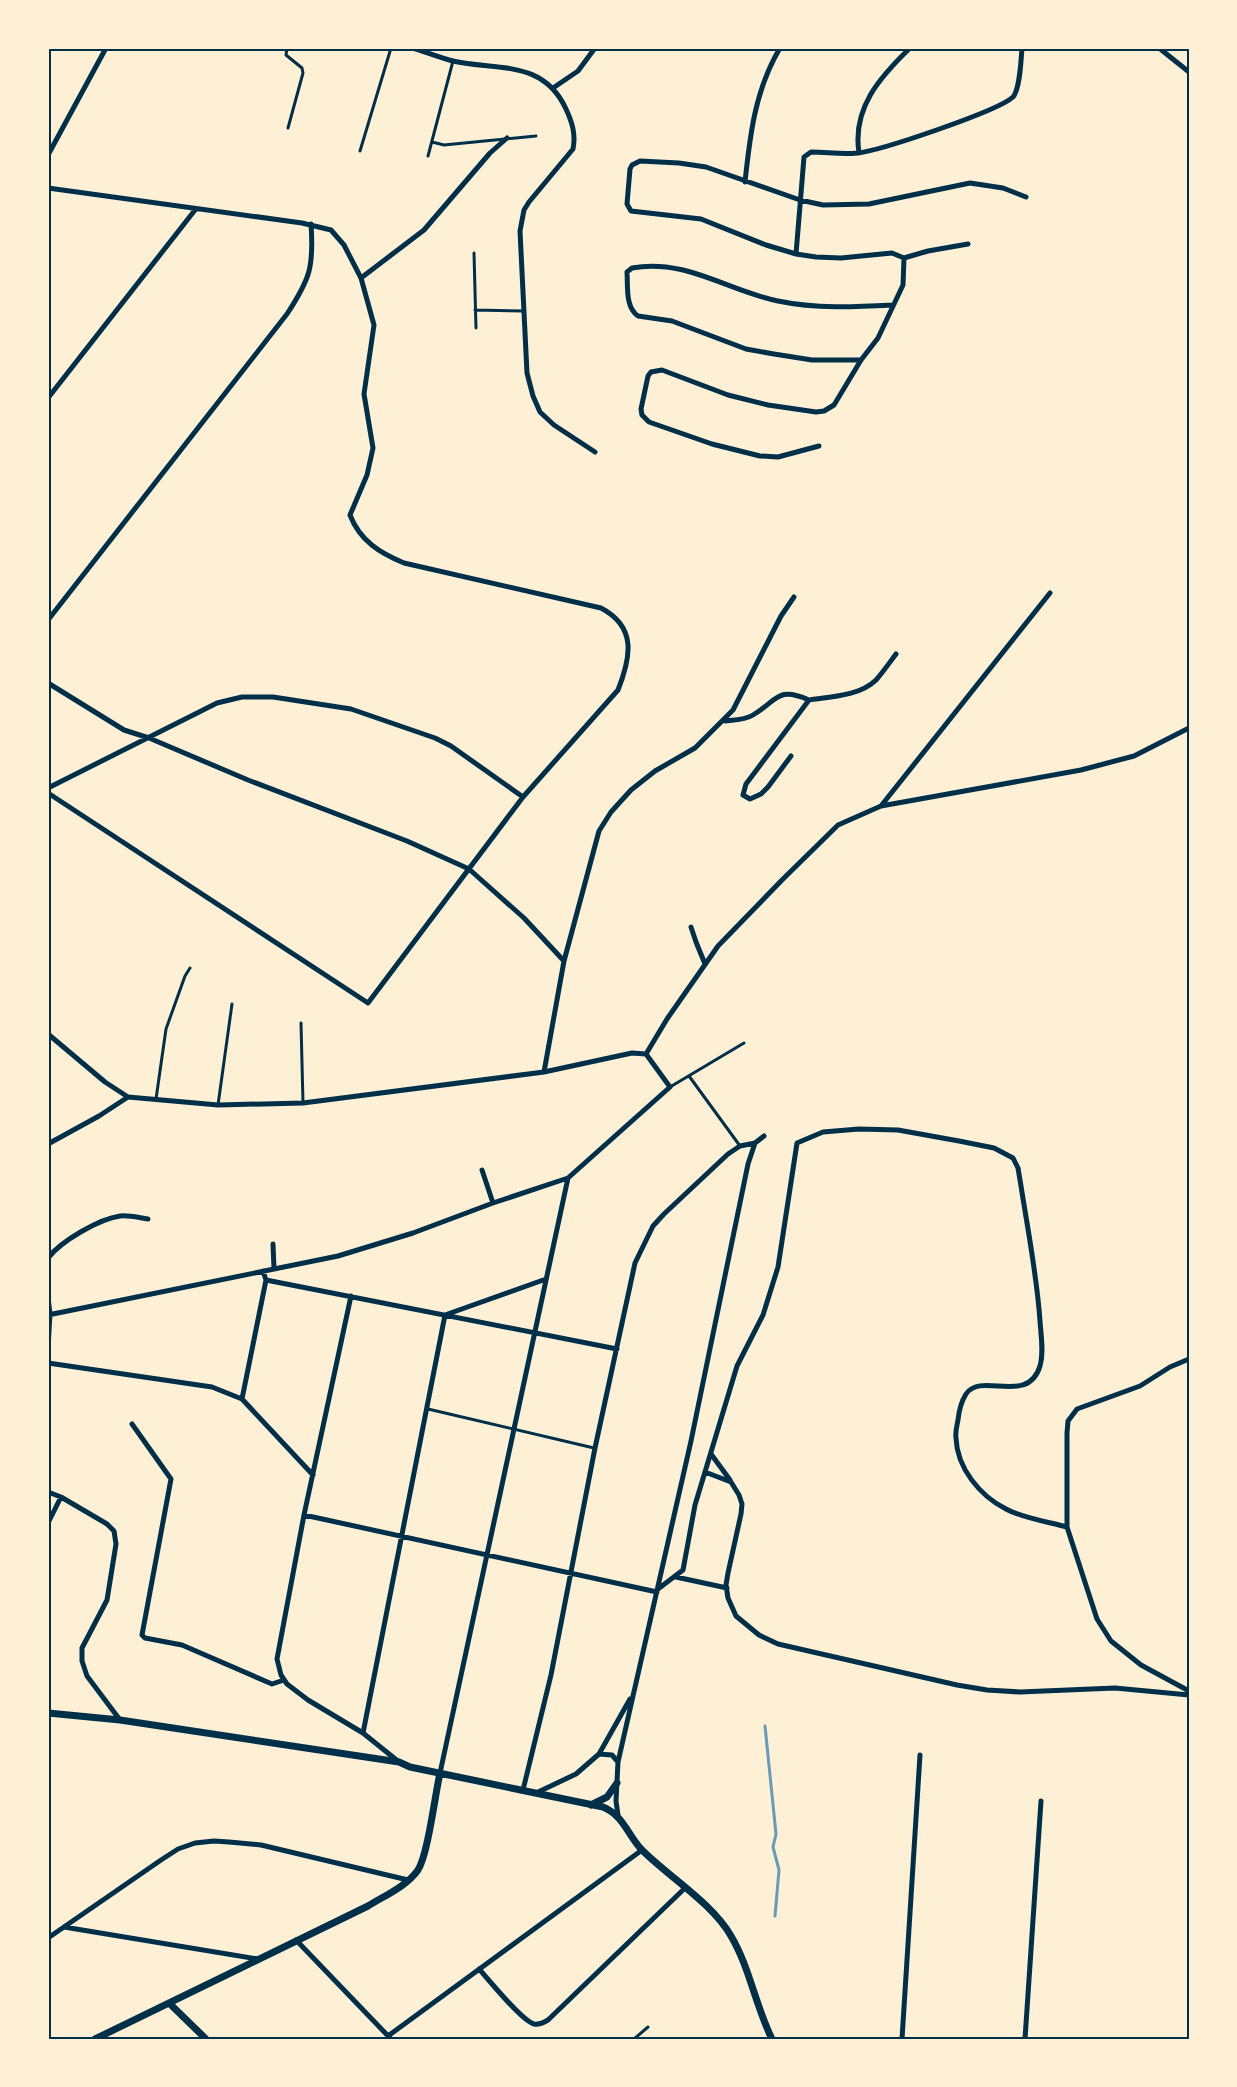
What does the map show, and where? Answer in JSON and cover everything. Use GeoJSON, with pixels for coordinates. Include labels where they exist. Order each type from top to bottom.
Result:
{"type":"FeatureCollection","features":[{"type":"Feature","properties":{"kind":"street"},"geometry":{"type":"LineString","coordinates":[[48,155],[106,48]]}},
{"type":"Feature","properties":{"kind":"street"},"geometry":{"type":"LineString","coordinates":[[413,48],[453,61],[524,71],[541,78],[553,87],[567,111],[575,139],[573,149],[524,210],[520,242],[527,373],[540,412],[554,425],[595,452]]}},
{"type":"Feature","properties":{"kind":"street"},"geometry":{"type":"LineString","coordinates":[[553,87],[578,71],[595,48]]}},
{"type":"Feature","properties":{"kind":"street"},"geometry":{"type":"LineString","coordinates":[[745,182],[751,129],[759,95],[780,48]]}},
{"type":"Feature","properties":{"kind":"street"},"geometry":{"type":"LineString","coordinates":[[859,153],[856,138],[864,105],[890,67],[910,48]]}},
{"type":"Feature","properties":{"kind":"street"},"geometry":{"type":"LineString","coordinates":[[796,254],[804,157],[807,154],[811,152],[859,153],[891,145],[1006,102],[1013,97],[1017,89],[1022,48]]}},
{"type":"Feature","properties":{"kind":"street"},"geometry":{"type":"LineString","coordinates":[[1159,48],[1189,72]]}},
{"type":"Feature","properties":{"kind":"street"},"geometry":{"type":"LineString","coordinates":[[362,278],[424,230],[490,153],[507,138]]}},
{"type":"Feature","properties":{"kind":"street"},"geometry":{"type":"LineString","coordinates":[[968,244],[904,258],[892,253],[841,258],[796,254],[766,245],[701,219],[634,212],[628,208],[630,169],[632,165],[640,161],[706,167],[800,200],[823,205],[869,204],[970,183],[1003,188],[1026,196]]}},
{"type":"Feature","properties":{"kind":"street"},"geometry":{"type":"LineString","coordinates":[[48,188],[195,210],[312,224],[331,230],[339,237],[362,278],[374,325],[364,394],[372,438],[372,455],[367,475],[350,515],[361,536],[385,555],[404,563],[601,608],[614,615],[623,627],[629,652],[627,668],[618,690],[523,797],[368,1003],[48,793]]}},
{"type":"Feature","properties":{"kind":"street"},"geometry":{"type":"LineString","coordinates":[[48,398],[195,210]]}},
{"type":"Feature","properties":{"kind":"street"},"geometry":{"type":"LineString","coordinates":[[48,620],[287,314],[302,291],[313,262],[312,224]]}},
{"type":"Feature","properties":{"kind":"street"},"geometry":{"type":"LineString","coordinates":[[819,446],[778,457],[760,456],[712,444],[649,422],[641,410],[648,376],[656,370],[662,370],[728,395],[768,405],[816,412],[824,411],[834,405],[861,360],[878,338],[903,285],[904,258]]}},
{"type":"Feature","properties":{"kind":"street"},"geometry":{"type":"LineString","coordinates":[[861,360],[812,360],[765,352],[715,338],[672,321],[638,316],[629,303],[627,272],[632,268],[661,266],[684,269],[777,301],[810,306],[893,305]]}},
{"type":"Feature","properties":{"kind":"street"},"geometry":{"type":"LineString","coordinates":[[881,806],[1050,593]]}},
{"type":"Feature","properties":{"kind":"street"},"geometry":{"type":"LineString","coordinates":[[544,1072],[564,961],[599,831],[611,812],[631,790],[655,771],[695,748],[725,721],[733,711],[781,616],[794,597]]}},
{"type":"Feature","properties":{"kind":"street"},"geometry":{"type":"LineString","coordinates":[[725,721],[749,717],[784,693],[791,693],[808,700],[855,691],[875,681],[896,654]]}},
{"type":"Feature","properties":{"kind":"street"},"geometry":{"type":"LineString","coordinates":[[48,683],[124,730],[397,837],[469,868],[524,918],[564,961]]}},
{"type":"Feature","properties":{"kind":"street"},"geometry":{"type":"LineString","coordinates":[[48,788],[217,704],[242,697],[273,697],[351,709],[435,738],[451,746],[523,797]]}},
{"type":"Feature","properties":{"kind":"street"},"geometry":{"type":"LineString","coordinates":[[791,756],[761,794],[750,799],[744,797],[743,791],[746,784],[808,700]]}},
{"type":"Feature","properties":{"kind":"street"},"geometry":{"type":"LineString","coordinates":[[646,1054],[667,1019],[718,946],[838,825],[881,806],[1081,770],[1134,756],[1189,728]]}},
{"type":"Feature","properties":{"kind":"street"},"geometry":{"type":"LineString","coordinates":[[691,927],[705,964]]}},
{"type":"Feature","properties":{"kind":"street"},"geometry":{"type":"LineString","coordinates":[[48,1034],[105,1082],[128,1097],[156,1101],[218,1105],[303,1103],[544,1072],[632,1053],[646,1054],[670,1087],[568,1178],[413,1233],[338,1256],[49,1315]]}},
{"type":"Feature","properties":{"kind":"street"},"geometry":{"type":"LineString","coordinates":[[48,1144],[128,1097]]}},
{"type":"Feature","properties":{"kind":"street"},"geometry":{"type":"LineString","coordinates":[[304,1515],[657,1591],[683,1570],[695,1505],[737,1366],[763,1315],[775,1276],[797,1143],[823,1132],[859,1129],[898,1130],[960,1141],[994,1148],[1013,1158],[1018,1168],[1038,1298],[1042,1345],[1040,1366],[1035,1377],[1024,1385],[1009,1388],[977,1385],[968,1391],[960,1405],[956,1438],[963,1466],[979,1490],[1006,1510],[1067,1527]]}},
{"type":"Feature","properties":{"kind":"street"},"geometry":{"type":"LineString","coordinates":[[523,1790],[551,1675],[595,1448],[635,1263],[653,1226],[728,1154],[740,1146],[755,1143],[764,1136]]}},
{"type":"Feature","properties":{"kind":"street"},"geometry":{"type":"LineString","coordinates":[[755,1143],[748,1164],[692,1442],[632,1695],[618,1762],[616,1801],[618,1815],[642,1850],[714,1916],[731,1936],[772,2039]]}},
{"type":"Feature","properties":{"kind":"street"},"geometry":{"type":"LineString","coordinates":[[482,1170],[493,1203]]}},
{"type":"Feature","properties":{"kind":"street"},"geometry":{"type":"LineString","coordinates":[[96,2039],[368,1906],[408,1881],[418,1869],[568,1178]]}},
{"type":"Feature","properties":{"kind":"street"},"geometry":{"type":"LineString","coordinates":[[48,1258],[66,1241],[105,1221],[121,1216],[148,1219]]}},
{"type":"Feature","properties":{"kind":"street"},"geometry":{"type":"LineString","coordinates":[[273,1244],[274,1269]]}},
{"type":"Feature","properties":{"kind":"street"},"geometry":{"type":"LineString","coordinates":[[242,1399],[266,1280],[263,1271]]}},
{"type":"Feature","properties":{"kind":"street"},"geometry":{"type":"LineString","coordinates":[[446,1315],[546,1279]]}},
{"type":"Feature","properties":{"kind":"street"},"geometry":{"type":"LineString","coordinates":[[266,1280],[616,1349]]}},
{"type":"Feature","properties":{"kind":"street"},"geometry":{"type":"LineString","coordinates":[[351,1296],[304,1515],[277,1659],[278,1668],[284,1680],[297,1692],[363,1733],[399,1762],[410,1767],[603,1807],[618,1815]]}},
{"type":"Feature","properties":{"kind":"street"},"geometry":{"type":"LineString","coordinates":[[48,1297],[48,1348]]}},
{"type":"Feature","properties":{"kind":"street"},"geometry":{"type":"LineString","coordinates":[[363,1733],[446,1315]]}},
{"type":"Feature","properties":{"kind":"street"},"geometry":{"type":"LineString","coordinates":[[1189,1359],[1170,1367],[1140,1386],[1077,1409],[1068,1421],[1067,1433],[1067,1527],[1097,1619],[1111,1641],[1141,1665],[1189,1693]]}},
{"type":"Feature","properties":{"kind":"street"},"geometry":{"type":"LineString","coordinates":[[48,1364],[212,1387],[242,1399],[314,1475]]}},
{"type":"Feature","properties":{"kind":"street"},"geometry":{"type":"LineString","coordinates":[[132,1424],[171,1479],[142,1635],[145,1638],[182,1645],[272,1684],[284,1680]]}},
{"type":"Feature","properties":{"kind":"street"},"geometry":{"type":"LineString","coordinates":[[710,1454],[731,1482],[742,1504],[728,1573],[728,1598],[736,1616],[759,1635],[778,1644],[987,1690],[1020,1692],[1115,1688],[1189,1693]]}},
{"type":"Feature","properties":{"kind":"street"},"geometry":{"type":"LineString","coordinates":[[705,1472],[731,1482]]}},
{"type":"Feature","properties":{"kind":"street"},"geometry":{"type":"LineString","coordinates":[[48,1492],[61,1497],[107,1524],[114,1531],[116,1544],[107,1600],[82,1648],[81,1661],[87,1676],[120,1720]]}},
{"type":"Feature","properties":{"kind":"street"},"geometry":{"type":"LineString","coordinates":[[48,1522],[61,1497]]}},
{"type":"Feature","properties":{"kind":"street"},"geometry":{"type":"LineString","coordinates":[[676,1577],[727,1588]]}},
{"type":"Feature","properties":{"kind":"street"},"geometry":{"type":"LineString","coordinates":[[536,1793],[576,1774],[598,1754],[632,1695]]}},
{"type":"Feature","properties":{"kind":"street"},"geometry":{"type":"LineString","coordinates":[[48,1713],[120,1720],[399,1762]]}},
{"type":"Feature","properties":{"kind":"street"},"geometry":{"type":"LineString","coordinates":[[598,1754],[608,1754],[618,1762]]}},
{"type":"Feature","properties":{"kind":"street"},"geometry":{"type":"LineString","coordinates":[[902,2039],[920,1755]]}},
{"type":"Feature","properties":{"kind":"street"},"geometry":{"type":"LineString","coordinates":[[591,1805],[607,1797],[617,1783]]}},
{"type":"Feature","properties":{"kind":"street"},"geometry":{"type":"LineString","coordinates":[[1025,2039],[1041,1801]]}},
{"type":"Feature","properties":{"kind":"street"},"geometry":{"type":"LineString","coordinates":[[48,1938],[178,1849],[195,1843],[214,1841],[261,1845],[408,1881]]}},
{"type":"Feature","properties":{"kind":"street"},"geometry":{"type":"LineString","coordinates":[[296,1940],[389,2037],[642,1850]]}},
{"type":"Feature","properties":{"kind":"street"},"geometry":{"type":"LineString","coordinates":[[479,1969],[525,2019],[536,2025],[541,2024],[548,2020],[685,1888]]}},
{"type":"Feature","properties":{"kind":"street"},"geometry":{"type":"LineString","coordinates":[[64,1927],[258,1959]]}},
{"type":"Feature","properties":{"kind":"street"},"geometry":{"type":"LineString","coordinates":[[169,2003],[206,2039]]}},
{"type":"Feature","properties":{"kind":"lane"},"geometry":{"type":"LineString","coordinates":[[287,48],[286,55],[302,68],[303,73],[288,128]]}},
{"type":"Feature","properties":{"kind":"lane"},"geometry":{"type":"LineString","coordinates":[[360,150],[391,48]]}},
{"type":"Feature","properties":{"kind":"lane"},"geometry":{"type":"LineString","coordinates":[[428,156],[453,61]]}},
{"type":"Feature","properties":{"kind":"lane"},"geometry":{"type":"LineString","coordinates":[[432,142],[444,145],[536,136]]}},
{"type":"Feature","properties":{"kind":"lane"},"geometry":{"type":"LineString","coordinates":[[474,253],[476,328]]}},
{"type":"Feature","properties":{"kind":"lane"},"geometry":{"type":"LineString","coordinates":[[475,310],[523,311]]}},
{"type":"Feature","properties":{"kind":"lane"},"geometry":{"type":"LineString","coordinates":[[156,1101],[166,1029],[190,968]]}},
{"type":"Feature","properties":{"kind":"lane"},"geometry":{"type":"LineString","coordinates":[[218,1105],[232,1004]]}},
{"type":"Feature","properties":{"kind":"lane"},"geometry":{"type":"LineString","coordinates":[[301,1023],[303,1103]]}},
{"type":"Feature","properties":{"kind":"lane"},"geometry":{"type":"LineString","coordinates":[[670,1087],[744,1043]]}},
{"type":"Feature","properties":{"kind":"lane"},"geometry":{"type":"LineString","coordinates":[[689,1076],[740,1146]]}},
{"type":"Feature","properties":{"kind":"lane"},"geometry":{"type":"LineString","coordinates":[[427,1409],[595,1448]]}},
{"type":"Feature","properties":{"kind":"lane"},"geometry":{"type":"LineString","coordinates":[[634,2039],[648,2027]]}},
{"type":"Feature","properties":{"kind":"waterway"},"geometry":{"type":"LineString","coordinates":[[765,1726],[776,1834],[773,1847],[779,1870],[775,1916]]}}]}
